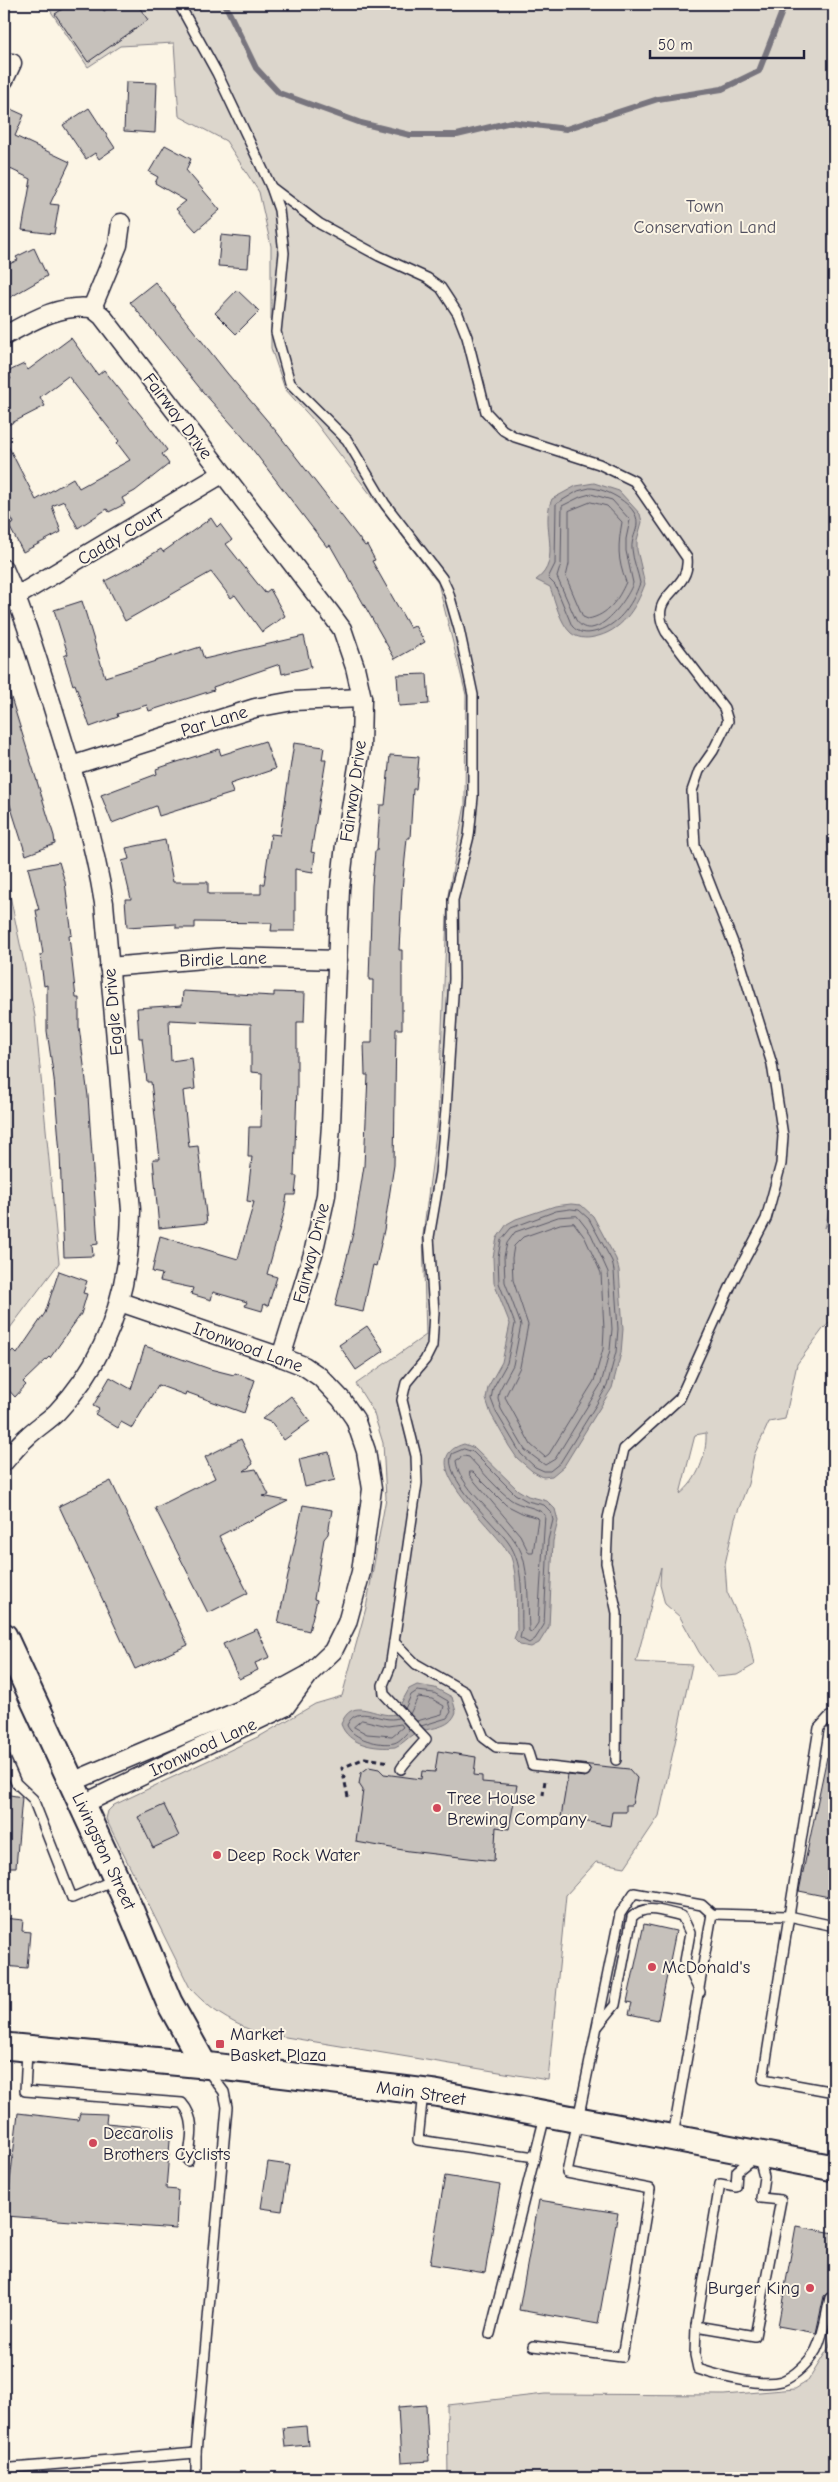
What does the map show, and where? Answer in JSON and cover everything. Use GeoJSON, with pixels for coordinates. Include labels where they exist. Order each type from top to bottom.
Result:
{"type":"FeatureCollection","features":[{"type":"Feature","properties":{"kind":"main road","name":"Livingston Street"},"geometry":{"type":"LineString","coordinates":[[4,1636],[116,1878],[169,2002],[204,2066]]}},
{"type":"Feature","properties":{"kind":"main road","name":"Main Street"},"geometry":{"type":"LineString","coordinates":[[15,2047],[204,2066],[423,2092],[546,2113],[834,2168]]}},
{"type":"Feature","properties":{"kind":"street"},"geometry":{"type":"LineString","coordinates":[[4,80],[12,63]]}},
{"type":"Feature","properties":{"kind":"street"},"geometry":{"type":"LineString","coordinates":[[4,336],[57,310],[72,307],[92,308],[118,244],[121,223]]}},
{"type":"Feature","properties":{"kind":"street","name":"Fairway Drive"},"geometry":{"type":"LineString","coordinates":[[92,308],[102,316],[342,629],[355,666],[362,698],[361,748],[344,854],[326,1195],[313,1254],[281,1357]]}},
{"type":"Feature","properties":{"kind":"street","name":"Caddy Court"},"geometry":{"type":"LineString","coordinates":[[16,596],[222,474]]}},
{"type":"Feature","properties":{"kind":"street","name":"Eagle Drive"},"geometry":{"type":"LineString","coordinates":[[4,569],[16,596],[71,766],[99,870],[110,967],[131,1210],[131,1230],[120,1302],[100,1353],[83,1380],[56,1413],[27,1437],[4,1462]]}},
{"type":"Feature","properties":{"kind":"street","name":"Par Lane"},"geometry":{"type":"LineString","coordinates":[[71,766],[255,708],[293,701],[362,698]]}},
{"type":"Feature","properties":{"kind":"street","name":"Birdie Lane"},"geometry":{"type":"LineString","coordinates":[[110,967],[227,957],[338,960]]}},
{"type":"Feature","properties":{"kind":"street","name":"Ironwood Lane"},"geometry":{"type":"LineString","coordinates":[[82,1805],[286,1708],[310,1674],[332,1651],[347,1623],[361,1572],[372,1489],[366,1451],[355,1419],[341,1399],[320,1377],[304,1366],[281,1357],[120,1302]]}},
{"type":"Feature","properties":{"kind":"street","name":"Eagle Drive"},"geometry":{"type":"LineString","coordinates":[[4,1446],[27,1437]]}},
{"type":"Feature","properties":{"kind":"street","name":"Ironwood Lane"},"geometry":{"type":"LineString","coordinates":[[72,1782],[253,1705],[310,1674]]}},
{"type":"Feature","properties":{"kind":"lane"},"geometry":{"type":"LineString","coordinates":[[179,4],[218,73],[271,187],[279,210],[284,253],[276,332],[290,383],[347,440],[385,504],[442,578],[448,591],[459,629],[472,695],[472,821],[453,900],[454,979],[448,1080],[440,1173],[429,1237],[434,1312],[432,1346],[425,1360],[406,1383],[402,1400],[416,1456],[418,1483],[390,1668],[383,1689],[387,1700],[426,1739],[402,1766]]}},
{"type":"Feature","properties":{"kind":"lane"},"geometry":{"type":"LineString","coordinates":[[271,187],[320,224],[379,256],[427,278],[441,288],[458,314],[467,337],[486,412],[503,430],[515,437],[599,464],[628,476],[639,486],[687,558],[688,565],[684,576],[662,604],[659,618],[666,632],[724,708],[728,721],[713,751],[699,771],[692,791],[695,846],[739,958],[772,1064],[783,1136],[781,1164],[766,1219],[732,1283],[680,1398],[624,1449],[608,1518],[606,1563],[617,1613],[616,1760]]}},
{"type":"Feature","properties":{"kind":"lane"},"geometry":{"type":"LineString","coordinates":[[394,1642],[416,1664],[465,1692],[484,1738],[496,1747],[527,1749],[532,1764],[585,1771]]}},
{"type":"Feature","properties":{"kind":"lane"},"geometry":{"type":"LineString","coordinates":[[834,1715],[829,1717],[819,1728],[763,2079],[834,2092]]}},
{"type":"Feature","properties":{"kind":"lane"},"geometry":{"type":"LineString","coordinates":[[4,1756],[16,1783],[33,1799],[72,1898],[116,1878]]}},
{"type":"Feature","properties":{"kind":"lane"},"geometry":{"type":"LineString","coordinates":[[533,2346],[622,2357],[650,2189],[567,2173],[620,1914],[634,1893],[702,1905],[712,1914],[789,1916],[834,1926]]}},
{"type":"Feature","properties":{"kind":"lane"},"geometry":{"type":"LineString","coordinates":[[597,2027],[616,2005],[632,1917],[639,1910],[652,1908],[682,1916],[690,1933],[685,1961],[700,1992]]}},
{"type":"Feature","properties":{"kind":"lane"},"geometry":{"type":"LineString","coordinates":[[673,2137],[700,1992],[712,1914]]}},
{"type":"Feature","properties":{"kind":"lane"},"geometry":{"type":"LineString","coordinates":[[15,2047],[25,2091],[182,2102],[189,2111],[193,2128],[188,2161]]}},
{"type":"Feature","properties":{"kind":"lane"},"geometry":{"type":"LineString","coordinates":[[196,2478],[196,2453],[227,2107],[224,2092],[204,2066]]}},
{"type":"Feature","properties":{"kind":"lane"},"geometry":{"type":"LineString","coordinates":[[423,2092],[418,2140],[535,2157]]}},
{"type":"Feature","properties":{"kind":"lane"},"geometry":{"type":"LineString","coordinates":[[490,2334],[546,2113]]}},
{"type":"Feature","properties":{"kind":"lane"},"geometry":{"type":"LineString","coordinates":[[696,2326],[756,2336],[781,2200],[761,2198],[764,2176],[758,2154],[737,2171],[736,2187],[720,2184],[696,2326],[695,2355],[698,2369],[717,2376],[763,2382],[782,2380],[802,2368],[815,2351],[823,2334],[830,2298]]}},
{"type":"Feature","properties":{"kind":"lane"},"geometry":{"type":"LineString","coordinates":[[4,2472],[12,2468],[196,2453]]}},
{"type":"Feature","properties":{"kind":"path"},"geometry":{"type":"LineString","coordinates":[[348,1797],[342,1768],[365,1758],[402,1766]]}},
{"type":"Feature","properties":{"kind":"green space","name":"Town Conservation Land"},"geometry":{"type":"Polygon","coordinates":[[[46,4],[834,4],[834,1207],[833,1194],[825,1228],[834,1213],[834,1318],[823,1329],[797,1364],[785,1419],[769,1422],[754,1455],[748,1484],[735,1519],[725,1564],[727,1592],[749,1640],[754,1665],[737,1675],[717,1677],[699,1652],[680,1617],[665,1604],[660,1585],[661,1567],[636,1662],[692,1665],[659,1816],[625,1867],[596,1862],[566,1895],[548,2080],[255,2032],[227,2019],[190,1988],[106,1819],[108,1811],[114,1805],[262,1735],[315,1704],[342,1696],[366,1608],[386,1498],[383,1443],[373,1411],[356,1384],[426,1335],[423,1235],[438,1118],[448,895],[465,805],[466,695],[438,583],[316,423],[285,389],[271,348],[271,246],[259,192],[226,141],[179,116],[174,43],[120,46],[88,67],[46,4]],[[706,1433],[695,1435],[680,1494],[692,1482],[700,1466],[706,1433]]]}},
{"type":"Feature","properties":{"kind":"green space"},"geometry":{"type":"Polygon","coordinates":[[[4,886],[8,886],[35,1016],[59,1263],[4,1336],[4,886]]]}},
{"type":"Feature","properties":{"kind":"green space"},"geometry":{"type":"Polygon","coordinates":[[[834,2324],[834,2478],[448,2478],[447,2405],[545,2394],[724,2395],[795,2389],[808,2381],[829,2347],[834,2324]]]}},
{"type":"Feature","properties":{"kind":"water"},"geometry":{"type":"Polygon","coordinates":[[[594,483],[619,491],[640,514],[642,522],[637,540],[637,550],[645,584],[637,602],[620,625],[604,634],[585,638],[573,635],[567,629],[558,612],[550,587],[536,580],[544,572],[550,553],[548,520],[552,499],[576,486],[594,483]]]}},
{"type":"Feature","properties":{"kind":"water"},"geometry":{"type":"Polygon","coordinates":[[[581,1205],[593,1216],[616,1259],[619,1270],[623,1329],[621,1353],[612,1388],[564,1466],[552,1476],[543,1477],[532,1471],[517,1458],[491,1414],[486,1399],[488,1387],[502,1362],[510,1324],[494,1283],[493,1257],[497,1238],[507,1224],[516,1219],[555,1206],[581,1205]]]}},
{"type":"Feature","properties":{"kind":"water"},"geometry":{"type":"Polygon","coordinates":[[[464,1444],[475,1448],[518,1490],[528,1496],[547,1501],[555,1509],[558,1521],[553,1541],[549,1627],[539,1643],[531,1647],[520,1645],[514,1639],[517,1630],[516,1592],[515,1573],[511,1557],[504,1545],[462,1497],[451,1480],[446,1465],[449,1452],[464,1444]]]}},
{"type":"Feature","properties":{"kind":"water"},"geometry":{"type":"Polygon","coordinates":[[[417,1685],[435,1688],[452,1697],[456,1712],[449,1722],[415,1733],[395,1747],[363,1744],[350,1737],[345,1731],[341,1724],[346,1715],[352,1710],[358,1709],[388,1715],[395,1714],[409,1689],[417,1685]]]}},
{"type":"Feature","properties":{"kind":"building"},"geometry":{"type":"Polygon","coordinates":[[[70,4],[99,4],[104,11],[115,4],[137,4],[148,20],[88,62],[55,14],[70,4]]]}},
{"type":"Feature","properties":{"kind":"building"},"geometry":{"type":"Polygon","coordinates":[[[126,82],[157,83],[155,133],[124,131],[126,82]]]}},
{"type":"Feature","properties":{"kind":"building"},"geometry":{"type":"Polygon","coordinates":[[[4,106],[24,115],[15,136],[70,162],[50,204],[59,205],[54,234],[22,230],[31,179],[4,166],[4,106]]]}},
{"type":"Feature","properties":{"kind":"building"},"geometry":{"type":"Polygon","coordinates":[[[89,108],[115,148],[99,159],[95,153],[86,159],[63,125],[89,108]]]}},
{"type":"Feature","properties":{"kind":"building"},"geometry":{"type":"Polygon","coordinates":[[[165,145],[191,159],[186,170],[220,210],[196,231],[176,209],[186,201],[155,183],[158,177],[149,172],[165,145]]]}},
{"type":"Feature","properties":{"kind":"building"},"geometry":{"type":"Polygon","coordinates":[[[221,235],[250,238],[248,268],[218,266],[221,235]]]}},
{"type":"Feature","properties":{"kind":"building"},"geometry":{"type":"Polygon","coordinates":[[[34,248],[47,276],[4,301],[4,259],[7,265],[18,260],[16,257],[34,248]]]}},
{"type":"Feature","properties":{"kind":"building"},"geometry":{"type":"Polygon","coordinates":[[[155,282],[276,431],[365,546],[367,545],[375,560],[372,561],[410,628],[415,626],[425,642],[395,659],[330,545],[327,547],[243,437],[203,392],[130,302],[155,282]]]}},
{"type":"Feature","properties":{"kind":"building"},"geometry":{"type":"Polygon","coordinates":[[[237,290],[259,311],[236,334],[215,313],[237,290]]]}},
{"type":"Feature","properties":{"kind":"building"},"geometry":{"type":"Polygon","coordinates":[[[71,338],[98,375],[104,370],[146,422],[167,450],[162,454],[169,464],[135,491],[122,498],[125,504],[109,512],[107,509],[78,528],[64,501],[52,506],[61,532],[23,552],[9,526],[14,523],[4,504],[4,438],[36,500],[73,478],[79,488],[130,460],[117,443],[119,441],[68,376],[40,397],[45,406],[4,427],[4,383],[11,379],[7,372],[24,364],[28,370],[71,338]]]}},
{"type":"Feature","properties":{"kind":"building"},"geometry":{"type":"Polygon","coordinates":[[[211,518],[217,527],[220,524],[232,540],[226,544],[265,593],[270,589],[285,616],[262,632],[235,595],[231,598],[211,572],[125,621],[105,581],[145,560],[161,549],[163,552],[211,518]]]}},
{"type":"Feature","properties":{"kind":"building"},"geometry":{"type":"Polygon","coordinates":[[[82,601],[105,677],[200,647],[204,659],[304,636],[311,667],[282,674],[280,664],[213,687],[214,690],[149,711],[147,705],[117,714],[118,717],[90,727],[75,684],[73,685],[64,656],[68,654],[54,610],[82,601]]]}},
{"type":"Feature","properties":{"kind":"building"},"geometry":{"type":"Polygon","coordinates":[[[427,674],[429,704],[399,706],[397,675],[427,674]]]}},
{"type":"Feature","properties":{"kind":"building"},"geometry":{"type":"Polygon","coordinates":[[[8,688],[55,844],[26,855],[4,786],[4,689],[8,688]]]}},
{"type":"Feature","properties":{"kind":"building"},"geometry":{"type":"Polygon","coordinates":[[[265,741],[275,769],[230,784],[233,793],[159,816],[156,806],[112,823],[101,795],[157,774],[156,769],[174,763],[219,749],[221,755],[265,741]]]}},
{"type":"Feature","properties":{"kind":"building"},"geometry":{"type":"Polygon","coordinates":[[[294,743],[324,747],[322,760],[326,760],[311,852],[315,853],[313,872],[295,869],[295,931],[271,931],[272,923],[195,922],[195,928],[176,928],[176,924],[127,927],[125,899],[131,899],[122,861],[129,859],[126,848],[165,840],[173,882],[208,882],[208,894],[261,894],[261,884],[264,884],[271,834],[280,835],[294,743]]]}},
{"type":"Feature","properties":{"kind":"building"},"geometry":{"type":"Polygon","coordinates":[[[390,755],[419,757],[416,789],[413,789],[410,838],[407,838],[402,890],[399,950],[402,950],[402,1029],[396,1029],[394,1165],[384,1230],[376,1266],[373,1265],[363,1312],[335,1306],[354,1229],[364,1166],[368,1075],[365,1075],[364,1043],[372,1043],[373,980],[369,980],[372,885],[375,851],[377,851],[380,805],[385,805],[390,755]]]}},
{"type":"Feature","properties":{"kind":"building"},"geometry":{"type":"Polygon","coordinates":[[[59,862],[65,882],[72,935],[69,936],[76,998],[79,998],[79,1027],[88,1096],[98,1244],[92,1245],[93,1256],[64,1257],[60,1154],[54,1079],[47,1031],[47,985],[44,986],[40,955],[43,954],[36,910],[39,910],[28,868],[59,862]]]}},
{"type":"Feature","properties":{"kind":"building"},"geometry":{"type":"Polygon","coordinates":[[[183,991],[274,996],[274,992],[305,993],[304,1022],[297,1022],[294,1176],[297,1176],[295,1195],[287,1195],[284,1213],[267,1274],[277,1277],[268,1306],[264,1304],[262,1311],[245,1306],[247,1302],[213,1292],[211,1300],[191,1294],[193,1288],[160,1281],[162,1274],[152,1272],[160,1236],[238,1259],[254,1202],[247,1201],[252,1157],[248,1157],[249,1127],[261,1127],[262,1073],[251,1072],[251,1024],[169,1020],[171,1061],[192,1058],[195,1089],[183,1091],[189,1147],[198,1146],[207,1223],[159,1228],[153,1159],[160,1159],[151,1082],[147,1082],[142,1038],[139,1038],[137,1008],[182,1005],[183,991]]]}},
{"type":"Feature","properties":{"kind":"building"},"geometry":{"type":"Polygon","coordinates":[[[59,1271],[87,1281],[83,1293],[87,1294],[81,1314],[50,1358],[23,1382],[26,1385],[15,1397],[4,1385],[4,1359],[13,1350],[17,1354],[45,1313],[59,1271]]]}},
{"type":"Feature","properties":{"kind":"building"},"geometry":{"type":"Polygon","coordinates":[[[367,1326],[384,1351],[356,1370],[339,1345],[367,1326]]]}},
{"type":"Feature","properties":{"kind":"building"},"geometry":{"type":"Polygon","coordinates":[[[145,1346],[210,1369],[234,1375],[235,1373],[255,1380],[244,1413],[186,1392],[185,1395],[158,1385],[132,1428],[121,1422],[118,1428],[95,1414],[99,1409],[93,1406],[110,1377],[131,1389],[145,1346]]]}},
{"type":"Feature","properties":{"kind":"building"},"geometry":{"type":"Polygon","coordinates":[[[291,1396],[310,1421],[284,1440],[272,1423],[262,1419],[291,1396]]]}},
{"type":"Feature","properties":{"kind":"building"},"geometry":{"type":"Polygon","coordinates":[[[241,1439],[253,1464],[244,1471],[256,1469],[269,1495],[262,1496],[288,1501],[219,1536],[248,1593],[208,1613],[155,1508],[215,1478],[205,1457],[241,1439]]]}},
{"type":"Feature","properties":{"kind":"building"},"geometry":{"type":"Polygon","coordinates":[[[329,1452],[335,1480],[305,1487],[299,1459],[329,1452]]]}},
{"type":"Feature","properties":{"kind":"building"},"geometry":{"type":"Polygon","coordinates":[[[111,1481],[188,1645],[135,1669],[59,1506],[111,1481]]]}},
{"type":"Feature","properties":{"kind":"building"},"geometry":{"type":"Polygon","coordinates":[[[303,1505],[332,1510],[328,1534],[324,1539],[314,1599],[317,1600],[309,1631],[278,1623],[303,1505]]]}},
{"type":"Feature","properties":{"kind":"building"},"geometry":{"type":"Polygon","coordinates":[[[257,1629],[270,1657],[255,1663],[258,1670],[239,1679],[223,1644],[257,1629]]]}},
{"type":"Feature","properties":{"kind":"building","name":"Tree House Brewing Company"},"geometry":{"type":"Polygon","coordinates":[[[438,1751],[476,1757],[474,1775],[482,1776],[482,1782],[517,1785],[509,1829],[496,1827],[494,1861],[409,1851],[356,1842],[363,1790],[359,1784],[361,1773],[369,1767],[379,1769],[384,1774],[421,1779],[422,1771],[435,1772],[438,1751]]]}},
{"type":"Feature","properties":{"kind":"building"},"geometry":{"type":"Polygon","coordinates":[[[827,1757],[834,1758],[834,1898],[799,1891],[827,1757]]]}},
{"type":"Feature","properties":{"kind":"building"},"geometry":{"type":"Polygon","coordinates":[[[571,1763],[629,1769],[637,1778],[632,1805],[626,1805],[626,1812],[612,1812],[610,1826],[561,1817],[568,1775],[585,1777],[591,1772],[588,1766],[571,1763]]]}},
{"type":"Feature","properties":{"kind":"building"},"geometry":{"type":"Polygon","coordinates":[[[4,1794],[22,1797],[16,1867],[4,1867],[4,1794]]]}},
{"type":"Feature","properties":{"kind":"building"},"geometry":{"type":"Polygon","coordinates":[[[164,1805],[179,1836],[153,1848],[138,1817],[164,1805]]]}},
{"type":"Feature","properties":{"kind":"building"},"geometry":{"type":"Polygon","coordinates":[[[4,1918],[23,1920],[22,1931],[30,1932],[27,1968],[4,1966],[4,1918]]]}},
{"type":"Feature","properties":{"kind":"building","name":"McDonald's"},"geometry":{"type":"Polygon","coordinates":[[[644,1924],[676,1931],[658,2020],[629,2014],[632,2003],[627,2002],[644,1924]]]}},
{"type":"Feature","properties":{"kind":"building"},"geometry":{"type":"Polygon","coordinates":[[[18,2113],[78,2120],[80,2113],[107,2114],[106,2123],[171,2129],[166,2189],[178,2190],[176,2229],[6,2216],[18,2113]]]}},
{"type":"Feature","properties":{"kind":"building"},"geometry":{"type":"Polygon","coordinates":[[[268,2162],[289,2165],[282,2211],[261,2208],[268,2162]]]}},
{"type":"Feature","properties":{"kind":"building"},"geometry":{"type":"Polygon","coordinates":[[[445,2176],[500,2185],[485,2273],[430,2264],[445,2176]]]}},
{"type":"Feature","properties":{"kind":"building"},"geometry":{"type":"Polygon","coordinates":[[[539,2200],[618,2213],[598,2324],[519,2310],[539,2200]]]}},
{"type":"Feature","properties":{"kind":"building","name":"Burger King"},"geometry":{"type":"Polygon","coordinates":[[[796,2226],[834,2233],[834,2250],[829,2278],[834,2279],[834,2294],[829,2292],[824,2296],[816,2333],[778,2326],[796,2226]]]}},
{"type":"Feature","properties":{"kind":"building"},"geometry":{"type":"Polygon","coordinates":[[[426,2405],[429,2461],[401,2463],[398,2407],[426,2405]]]}},
{"type":"Feature","properties":{"kind":"building"},"geometry":{"type":"Polygon","coordinates":[[[306,2426],[308,2445],[285,2447],[283,2428],[306,2426]]]}},
{"type":"Feature","properties":{"kind":"waterway"},"geometry":{"type":"LineString","coordinates":[[225,4],[256,68],[279,93],[361,123],[410,135],[457,135],[511,122],[566,129],[658,99],[722,89],[759,71],[785,4]]}},
{"type":"Feature","properties":{"kind":"place","name":"Tree House Brewing Company"},"geometry":{"type":"Point","coordinates":[437,1808]}},
{"type":"Feature","properties":{"kind":"place","name":"Deep Rock Water"},"geometry":{"type":"Point","coordinates":[217,1855]}},
{"type":"Feature","properties":{"kind":"place","name":"McDonald's"},"geometry":{"type":"Point","coordinates":[652,1967]}},
{"type":"Feature","properties":{"kind":"place","name":"Market Basket Plaza"},"geometry":{"type":"Point","coordinates":[220,2044]}},
{"type":"Feature","properties":{"kind":"place","name":"Decarolis Brothers Cyclists"},"geometry":{"type":"Point","coordinates":[93,2143]}},
{"type":"Feature","properties":{"kind":"place","name":"Burger King"},"geometry":{"type":"Point","coordinates":[810,2288]}}]}
